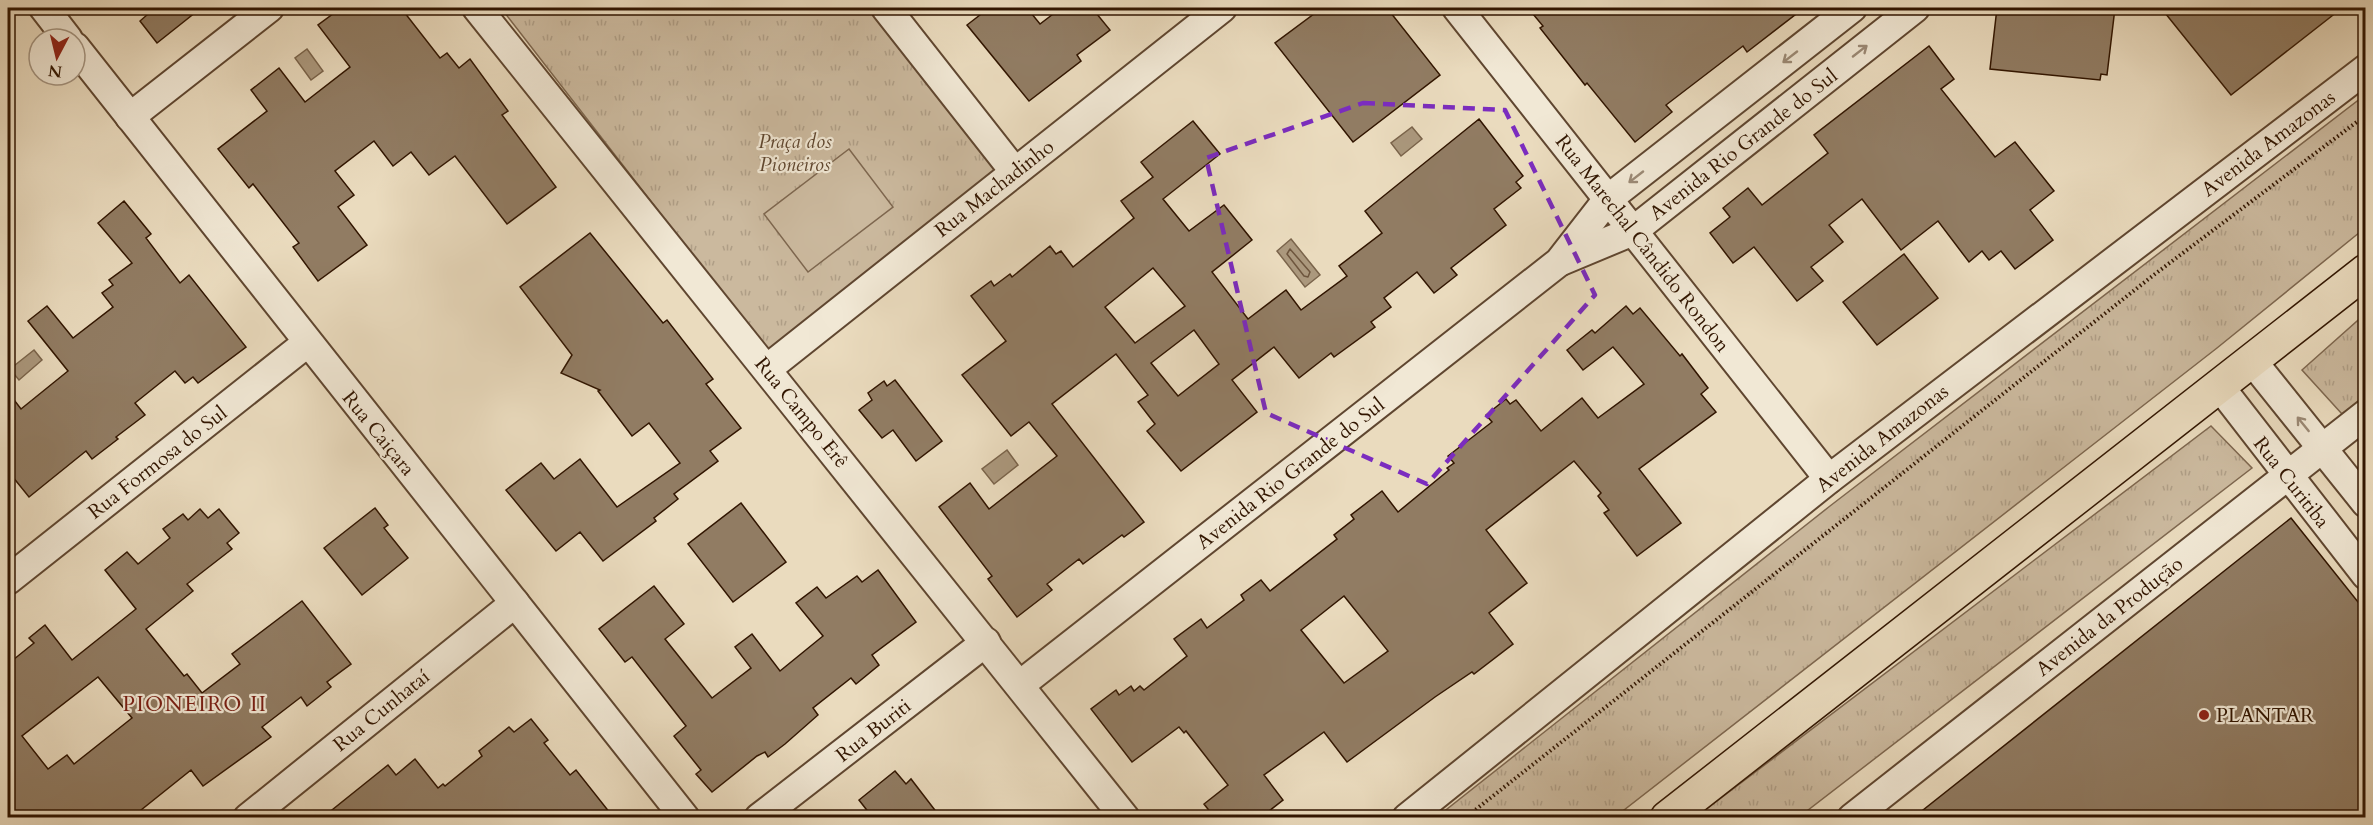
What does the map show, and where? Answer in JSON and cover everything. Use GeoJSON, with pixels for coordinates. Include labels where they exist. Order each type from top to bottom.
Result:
{"type":"FeatureCollection","features":[{"type":"Feature","properties":{"kind":"highway"},"geometry":{"type":"LineString","coordinates":[[1667,818],[2253,362],[2366,271]]}},
{"type":"Feature","properties":{"kind":"street"},"geometry":{"type":"LineString","coordinates":[[44,8],[59,27]]}},
{"type":"Feature","properties":{"kind":"street"},"geometry":{"type":"LineString","coordinates":[[130,117],[269,8]]}},
{"type":"Feature","properties":{"kind":"street","name":"Rua Campo Erê"},"geometry":{"type":"LineString","coordinates":[[477,8],[1125,818]]}},
{"type":"Feature","properties":{"kind":"street"},"geometry":{"type":"LineString","coordinates":[[886,8],[1015,172]]}},
{"type":"Feature","properties":{"kind":"street","name":"Rua Machadinho"},"geometry":{"type":"LineString","coordinates":[[767,369],[1222,8]]}},
{"type":"Feature","properties":{"kind":"street","name":"Rua Marechal Cândido Rondon"},"geometry":{"type":"LineString","coordinates":[[1457,8],[1829,479]]}},
{"type":"Feature","properties":{"kind":"street","name":"Avenida Rio Grande do Sul"},"geometry":{"type":"LineString","coordinates":[[1020,685],[1559,262],[1608,199],[1852,8]]}},
{"type":"Feature","properties":{"kind":"street","name":"Avenida Rio Grande do Sul"},"geometry":{"type":"LineString","coordinates":[[1559,262],[1633,231],[1915,8]]}},
{"type":"Feature","properties":{"kind":"street","name":"Rua Caiçara"},"geometry":{"type":"LineString","coordinates":[[87,62],[685,818]]}},
{"type":"Feature","properties":{"kind":"street","name":"Avenida Amazonas"},"geometry":{"type":"LineString","coordinates":[[1407,818],[1829,479],[2366,69]]}},
{"type":"Feature","properties":{"kind":"street","name":"Rua Formosa do Sul"},"geometry":{"type":"LineString","coordinates":[[8,580],[307,343]]}},
{"type":"Feature","properties":{"kind":"street"},"geometry":{"type":"LineString","coordinates":[[2253,362],[2366,503]]}},
{"type":"Feature","properties":{"kind":"street","name":"Rua Curitiba"},"geometry":{"type":"LineString","coordinates":[[2220,387],[2287,477],[2366,575]]}},
{"type":"Feature","properties":{"kind":"street","name":"Avenida da Produção"},"geometry":{"type":"LineString","coordinates":[[1852,818],[2366,414]]}},
{"type":"Feature","properties":{"kind":"street","name":"Rua Cunhataí"},"geometry":{"type":"LineString","coordinates":[[248,818],[515,603]]}},
{"type":"Feature","properties":{"kind":"street","name":"Rua Buriti"},"geometry":{"type":"LineString","coordinates":[[759,818],[986,642]]}},
{"type":"Feature","properties":{"kind":"path"},"geometry":{"type":"LineString","coordinates":[[1465,818],[2155,273],[2366,115]]}},
{"type":"Feature","properties":{"kind":"highlighted area"},"geometry":{"type":"Polygon","coordinates":[[[1363,103],[1505,110],[1595,295],[1427,484],[1266,413],[1206,158],[1363,103]]]}},
{"type":"Feature","properties":{"kind":"green space","name":"Praça dos Pioneiros"},"geometry":{"type":"Polygon","coordinates":[[[501,8],[877,8],[1004,170],[770,355],[501,8]]]}},
{"type":"Feature","properties":{"kind":"green space"},"geometry":{"type":"Polygon","coordinates":[[[2365,95],[2365,228],[2217,348],[1615,817],[1437,817],[1830,506],[2365,95]]]}},
{"type":"Feature","properties":{"kind":"green space"},"geometry":{"type":"Polygon","coordinates":[[[849,149],[893,207],[808,272],[764,214],[849,149]]]}},
{"type":"Feature","properties":{"kind":"green space"},"geometry":{"type":"Polygon","coordinates":[[[2365,314],[2365,396],[2342,414],[2302,370],[2365,314]]]}},
{"type":"Feature","properties":{"kind":"green space"},"geometry":{"type":"Polygon","coordinates":[[[2211,426],[2252,468],[1799,817],[1696,817],[2211,426]]]}},
{"type":"Feature","properties":{"kind":"water"},"geometry":{"type":"Polygon","coordinates":[[[307,49],[323,71],[311,80],[295,58],[307,49]]]}},
{"type":"Feature","properties":{"kind":"water"},"geometry":{"type":"Polygon","coordinates":[[[1412,127],[1422,139],[1401,156],[1391,143],[1412,127]]]}},
{"type":"Feature","properties":{"kind":"water"},"geometry":{"type":"Polygon","coordinates":[[[1291,239],[1320,275],[1305,287],[1277,251],[1291,239]]]}},
{"type":"Feature","properties":{"kind":"water"},"geometry":{"type":"Polygon","coordinates":[[[34,350],[42,360],[19,380],[10,369],[34,350]]]}},
{"type":"Feature","properties":{"kind":"water"},"geometry":{"type":"Polygon","coordinates":[[[1007,450],[1018,465],[994,484],[982,469],[1007,450]]]}},
{"type":"Feature","properties":{"kind":"building"},"geometry":{"type":"Polygon","coordinates":[[[155,8],[201,8],[157,43],[140,21],[155,8]]]}},
{"type":"Feature","properties":{"kind":"building"},"geometry":{"type":"Polygon","coordinates":[[[341,8],[401,8],[440,58],[447,53],[459,68],[470,59],[508,111],[502,115],[556,187],[507,224],[455,156],[429,175],[411,152],[393,166],[374,141],[335,171],[354,195],[338,207],[367,245],[318,281],[293,247],[299,243],[253,184],[249,188],[218,149],[267,111],[251,90],[279,68],[305,102],[350,67],[318,25],[341,8]]]}},
{"type":"Feature","properties":{"kind":"building"},"geometry":{"type":"Polygon","coordinates":[[[989,8],[1027,8],[1040,24],[1061,8],[1092,8],[1110,30],[1077,55],[1081,61],[1029,101],[967,25],[989,8]]]}},
{"type":"Feature","properties":{"kind":"building"},"geometry":{"type":"Polygon","coordinates":[[[1322,8],[1387,8],[1440,75],[1353,142],[1275,43],[1322,8]]]}},
{"type":"Feature","properties":{"kind":"building"},"geometry":{"type":"Polygon","coordinates":[[[1528,8],[1804,8],[1747,52],[1743,46],[1666,105],[1672,112],[1635,142],[1587,83],[1585,85],[1540,28],[1543,26],[1528,8]]]}},
{"type":"Feature","properties":{"kind":"building"},"geometry":{"type":"Polygon","coordinates":[[[1997,8],[2115,8],[2107,75],[2101,74],[2100,80],[1990,69],[1997,8]]]}},
{"type":"Feature","properties":{"kind":"building"},"geometry":{"type":"Polygon","coordinates":[[[2161,8],[2342,8],[2231,95],[2161,8]]]}},
{"type":"Feature","properties":{"kind":"building"},"geometry":{"type":"Polygon","coordinates":[[[1929,46],[1954,79],[1941,89],[1995,157],[2015,142],[2054,191],[2030,210],[2053,240],[2015,269],[2001,251],[1989,260],[1982,251],[1969,262],[1938,221],[1901,250],[1862,199],[1829,225],[1843,242],[1811,267],[1823,281],[1797,301],[1754,247],[1733,263],[1710,233],[1730,217],[1723,208],[1748,188],[1762,205],[1828,153],[1814,135],[1929,46]]]}},
{"type":"Feature","properties":{"kind":"building"},"geometry":{"type":"Polygon","coordinates":[[[1479,119],[1523,176],[1516,182],[1521,188],[1494,209],[1506,225],[1451,268],[1457,275],[1434,293],[1417,272],[1384,298],[1391,307],[1371,322],[1375,327],[1334,357],[1331,353],[1299,378],[1274,347],[1232,380],[1257,412],[1181,471],[1147,431],[1155,424],[1138,402],[1148,395],[1116,354],[1052,404],[1144,522],[1083,564],[1079,559],[1047,584],[1052,590],[1017,617],[988,579],[992,576],[939,507],[970,483],[989,509],[1057,456],[1029,422],[1011,436],[962,375],[1006,341],[971,296],[991,281],[994,286],[1010,274],[1012,277],[1050,246],[1056,254],[1061,251],[1073,267],[1134,218],[1121,201],[1153,177],[1141,162],[1193,121],[1220,154],[1163,199],[1189,231],[1224,205],[1252,240],[1212,272],[1248,319],[1286,290],[1301,310],[1347,276],[1339,266],[1382,233],[1365,211],[1479,119]],[[1153,268],[1105,307],[1135,343],[1185,306],[1153,268]],[[1194,330],[1151,363],[1178,396],[1219,364],[1194,330]]]}},
{"type":"Feature","properties":{"kind":"building"},"geometry":{"type":"Polygon","coordinates":[[[124,201],[151,234],[146,238],[180,283],[189,275],[246,347],[198,383],[193,377],[185,383],[175,371],[135,403],[145,415],[116,437],[118,439],[92,459],[86,451],[29,497],[8,471],[8,392],[21,409],[68,371],[28,321],[47,306],[73,338],[113,307],[102,293],[113,285],[109,280],[132,263],[98,223],[124,201]]]}},
{"type":"Feature","properties":{"kind":"building"},"geometry":{"type":"Polygon","coordinates":[[[590,233],[663,323],[667,320],[713,379],[706,384],[741,428],[710,451],[718,461],[674,494],[678,499],[654,518],[656,521],[603,561],[580,532],[556,551],[506,490],[541,463],[554,479],[580,459],[617,507],[680,463],[649,423],[632,436],[598,391],[600,390],[561,373],[572,355],[520,287],[590,233]]]}},
{"type":"Feature","properties":{"kind":"building"},"geometry":{"type":"Polygon","coordinates":[[[1904,254],[1938,298],[1877,345],[1843,302],[1904,254]]]}},
{"type":"Feature","properties":{"kind":"building"},"geometry":{"type":"Polygon","coordinates":[[[1626,306],[1633,314],[1640,308],[1680,356],[1682,354],[1708,388],[1701,394],[1716,412],[1639,469],[1681,523],[1637,556],[1604,513],[1609,510],[1598,496],[1601,493],[1574,461],[1486,530],[1527,583],[1489,613],[1513,644],[1474,674],[1472,672],[1435,697],[1347,762],[1324,732],[1264,775],[1283,800],[1260,818],[1215,818],[1204,804],[1228,785],[1186,731],[1184,733],[1179,727],[1132,762],[1091,709],[1116,690],[1119,695],[1131,686],[1134,691],[1140,686],[1144,690],[1187,656],[1174,639],[1201,619],[1207,628],[1244,600],[1241,595],[1261,580],[1270,591],[1337,539],[1334,535],[1354,519],[1351,515],[1382,491],[1398,512],[1449,470],[1447,468],[1454,463],[1448,456],[1492,422],[1486,415],[1506,399],[1510,404],[1516,400],[1541,431],[1582,398],[1598,418],[1644,384],[1613,347],[1583,370],[1567,350],[1592,330],[1595,333],[1626,306]],[[1344,596],[1301,630],[1344,683],[1388,651],[1344,596]]]}},
{"type":"Feature","properties":{"kind":"building"},"geometry":{"type":"Polygon","coordinates":[[[895,380],[942,441],[916,461],[893,430],[882,438],[859,410],[872,400],[868,393],[884,381],[887,386],[895,380]]]}},
{"type":"Feature","properties":{"kind":"building"},"geometry":{"type":"Polygon","coordinates":[[[741,503],[786,562],[733,602],[688,544],[741,503]]]}},
{"type":"Feature","properties":{"kind":"building"},"geometry":{"type":"Polygon","coordinates":[[[375,508],[388,525],[384,528],[408,558],[362,595],[324,548],[375,508]]]}},
{"type":"Feature","properties":{"kind":"building"},"geometry":{"type":"Polygon","coordinates":[[[200,509],[208,518],[219,509],[239,533],[227,543],[232,549],[187,584],[193,591],[146,629],[184,676],[187,674],[202,693],[240,664],[232,654],[302,601],[351,664],[327,682],[331,687],[307,706],[301,697],[262,727],[271,737],[203,786],[191,770],[131,818],[8,818],[8,664],[34,643],[29,638],[45,625],[72,660],[136,609],[105,570],[127,552],[138,564],[170,538],[163,529],[183,514],[188,520],[200,509]],[[98,677],[22,736],[48,769],[67,755],[74,764],[132,718],[98,677]]]}},
{"type":"Feature","properties":{"kind":"building","name":"PLANTAR"},"geometry":{"type":"Polygon","coordinates":[[[2291,518],[2366,612],[2366,818],[1913,818],[2291,518]]]}},
{"type":"Feature","properties":{"kind":"building"},"geometry":{"type":"Polygon","coordinates":[[[878,570],[916,622],[872,655],[879,665],[856,684],[851,678],[813,708],[818,715],[785,744],[768,757],[765,752],[757,756],[712,792],[696,774],[701,770],[674,736],[686,726],[632,657],[625,662],[599,629],[654,586],[684,624],[665,639],[712,698],[751,668],[735,647],[752,634],[780,671],[823,636],[796,603],[817,587],[826,598],[857,576],[862,582],[878,570]]]}},
{"type":"Feature","properties":{"kind":"building"},"geometry":{"type":"Polygon","coordinates":[[[531,719],[548,740],[544,743],[570,775],[576,770],[614,818],[322,818],[388,765],[396,775],[415,759],[438,788],[443,784],[445,786],[482,756],[479,751],[509,727],[514,732],[531,719]]]}},
{"type":"Feature","properties":{"kind":"building"},"geometry":{"type":"Polygon","coordinates":[[[895,771],[906,784],[911,779],[941,818],[873,818],[859,800],[895,771]]]}},
{"type":"Feature","properties":{"kind":"place","name":"PLANTAR"},"geometry":{"type":"Point","coordinates":[2204,715]}},
{"type":"Feature","properties":{"kind":"district","name":"PIONEIRO II"},"geometry":{"type":"Point","coordinates":[195,704]}}]}
